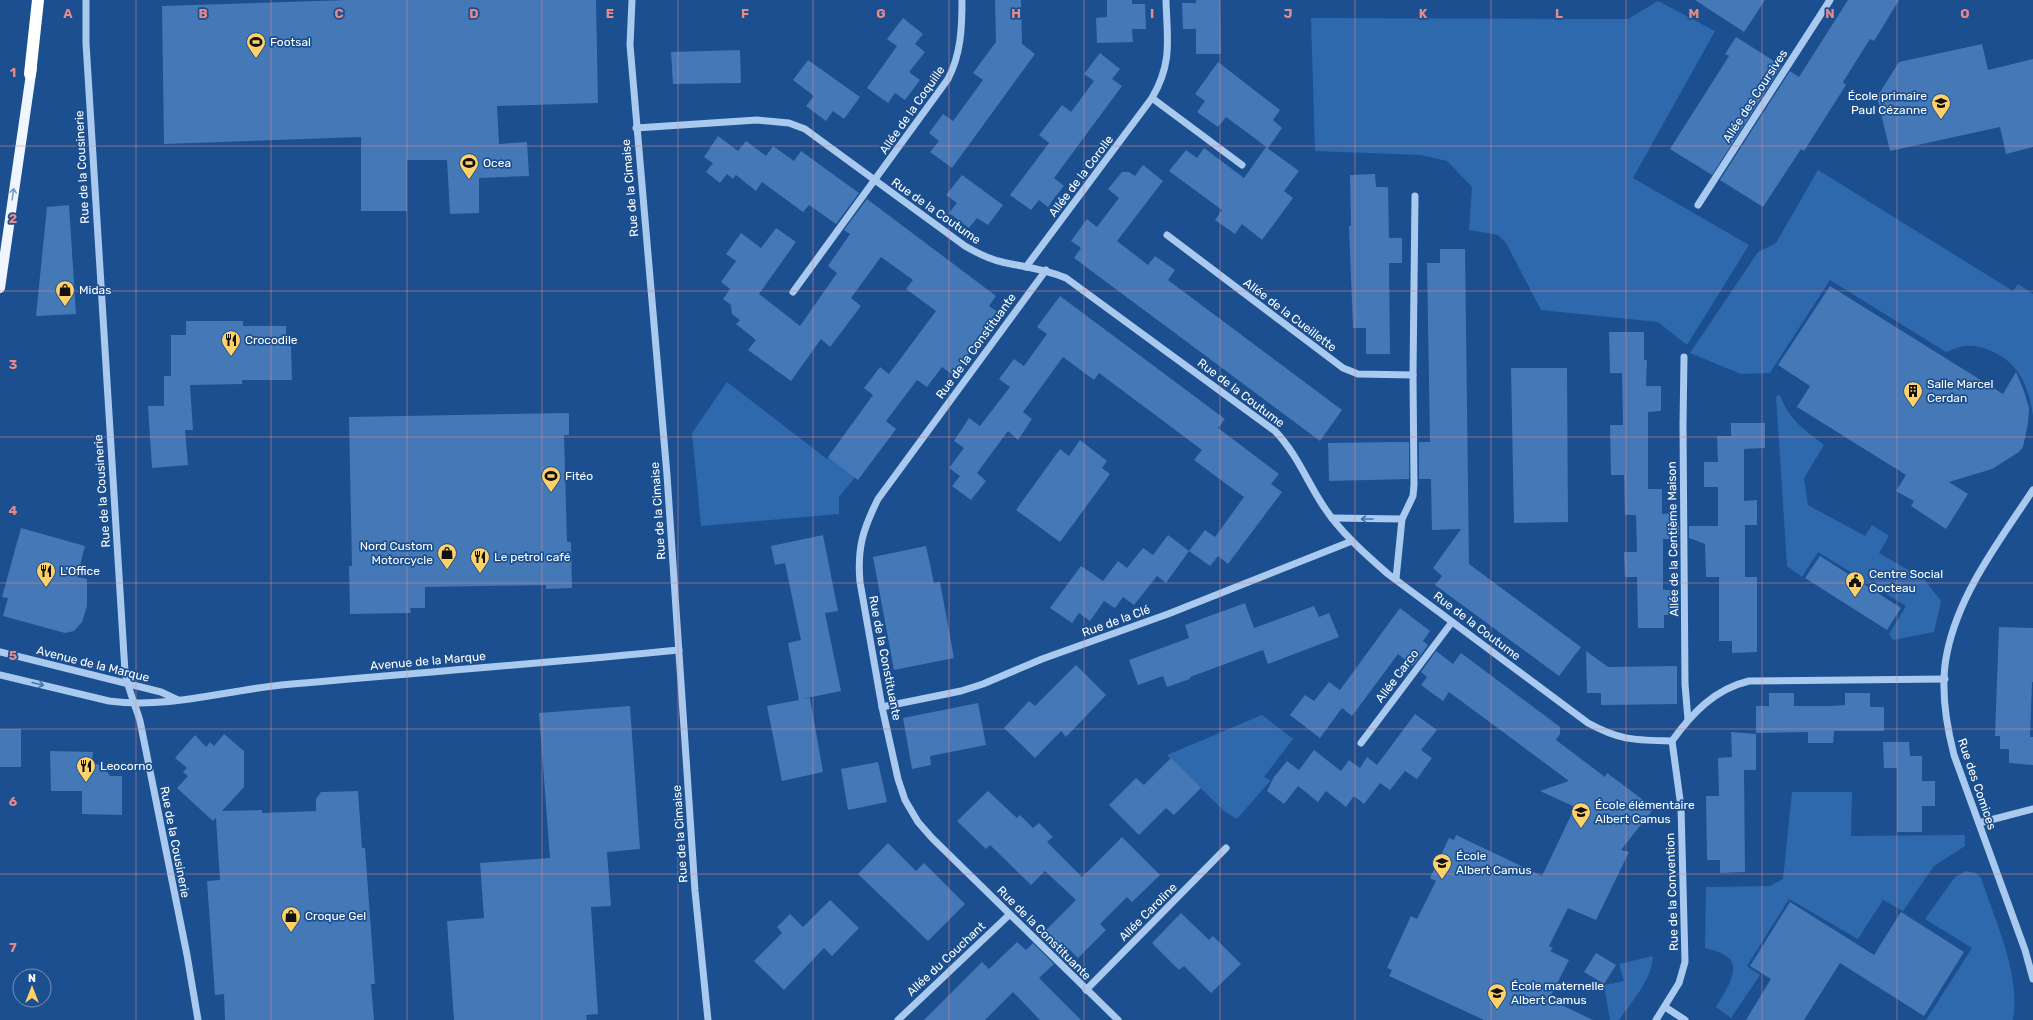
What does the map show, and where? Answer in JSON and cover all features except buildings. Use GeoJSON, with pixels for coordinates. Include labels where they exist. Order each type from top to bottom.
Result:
{"type":"FeatureCollection","features":[{"type":"Feature","properties":{"kind":"highway"},"geometry":{"type":"LineString","coordinates":[[30,74],[38,0]]}},
{"type":"Feature","properties":{"kind":"main road"},"geometry":{"type":"LineString","coordinates":[[0,288],[30,74],[43,0]]}},
{"type":"Feature","properties":{"kind":"street","name":"Rue de la Cousinerie"},"geometry":{"type":"LineString","coordinates":[[86,0],[86,43],[125,672],[127,684],[135,703],[187,955],[198,1020]]}},
{"type":"Feature","properties":{"kind":"street","name":"Rue de la Cimaise"},"geometry":{"type":"LineString","coordinates":[[632,0],[630,44],[636,128],[667,475],[695,891],[708,1020]]}},
{"type":"Feature","properties":{"kind":"street","name":"Allée de la Coquille"},"geometry":{"type":"LineString","coordinates":[[875,182],[948,80],[956,63],[960,45],[962,0]]}},
{"type":"Feature","properties":{"kind":"street","name":"Allée de la Corolle"},"geometry":{"type":"LineString","coordinates":[[1026,266],[1152,98],[1166,69],[1168,54],[1166,0]]}},
{"type":"Feature","properties":{"kind":"street","name":"Allée des Coursives"},"geometry":{"type":"LineString","coordinates":[[1698,205],[1830,0]]}},
{"type":"Feature","properties":{"kind":"street"},"geometry":{"type":"LineString","coordinates":[[1152,98],[1242,165]]}},
{"type":"Feature","properties":{"kind":"street","name":"Rue de la Coutume"},"geometry":{"type":"LineString","coordinates":[[636,128],[757,120],[789,123],[805,130],[965,246],[986,257],[1046,270],[1066,278],[1275,431],[1290,449],[1323,506],[1332,518],[1352,541],[1396,580],[1588,723],[1608,734],[1630,740],[1672,741]]}},
{"type":"Feature","properties":{"kind":"street","name":"Rue de la Coutume"},"geometry":{"type":"LineString","coordinates":[[793,292],[875,182]]}},
{"type":"Feature","properties":{"kind":"street"},"geometry":{"type":"LineString","coordinates":[[1396,580],[1402,519],[1413,496],[1414,485],[1413,374],[1415,196]]}},
{"type":"Feature","properties":{"kind":"street","name":"Allée de la Cueillette"},"geometry":{"type":"LineString","coordinates":[[1167,235],[1343,368],[1358,374],[1413,374]]}},
{"type":"Feature","properties":{"kind":"street","name":"Rue de la Constituante"},"geometry":{"type":"LineString","coordinates":[[1046,270],[878,499],[867,521],[860,541],[858,562],[860,582],[882,707],[898,779],[905,800],[918,822],[932,838],[1118,1020]]}},
{"type":"Feature","properties":{"kind":"street","name":"Allée de la Centième Maison"},"geometry":{"type":"LineString","coordinates":[[1684,357],[1682,425],[1685,684],[1688,720]]}},
{"type":"Feature","properties":{"kind":"street","name":"Rue des Comices"},"geometry":{"type":"LineString","coordinates":[[2033,490],[1978,576],[1962,606],[1946,654],[1945,679],[1945,707],[1950,738],[2025,950],[2033,980]]}},
{"type":"Feature","properties":{"kind":"street"},"geometry":{"type":"LineString","coordinates":[[1332,518],[1402,519]]}},
{"type":"Feature","properties":{"kind":"street","name":"Rue de la Clé"},"geometry":{"type":"LineString","coordinates":[[882,707],[961,691],[983,684],[1042,659],[1168,614],[1352,541]]}},
{"type":"Feature","properties":{"kind":"street","name":"Allée Carco"},"geometry":{"type":"LineString","coordinates":[[1361,743],[1452,622]]}},
{"type":"Feature","properties":{"kind":"street","name":"Avenue de la Marque"},"geometry":{"type":"LineString","coordinates":[[0,674],[109,701],[135,703],[180,701],[266,687],[679,650]]}},
{"type":"Feature","properties":{"kind":"street","name":"Avenue de la Marque"},"geometry":{"type":"LineString","coordinates":[[0,652],[161,692],[180,701]]}},
{"type":"Feature","properties":{"kind":"street"},"geometry":{"type":"LineString","coordinates":[[1672,741],[1688,720],[1715,694],[1732,685],[1749,681],[1945,679]]}},
{"type":"Feature","properties":{"kind":"street","name":"Rue de la Convention"},"geometry":{"type":"LineString","coordinates":[[1656,1020],[1665,1007],[1682,974],[1686,950],[1681,808],[1672,741]]}},
{"type":"Feature","properties":{"kind":"street"},"geometry":{"type":"LineString","coordinates":[[1979,823],[2033,809]]}},
{"type":"Feature","properties":{"kind":"street","name":"Allée Caroline"},"geometry":{"type":"LineString","coordinates":[[1086,990],[1226,848]]}},
{"type":"Feature","properties":{"kind":"street","name":"Allée du Couchant"},"geometry":{"type":"LineString","coordinates":[[898,1020],[1010,915]]}},
{"type":"Feature","properties":{"kind":"street"},"geometry":{"type":"LineString","coordinates":[[1665,1007],[1685,1020]]}},
{"type":"Feature","properties":{"kind":"shaded area"},"geometry":{"type":"Polygon","coordinates":[[[1658,1],[1715,31],[1633,178],[1749,245],[1687,345],[1658,322],[1541,310],[1506,243],[1498,235],[1469,230],[1472,187],[1447,161],[1421,155],[1315,151],[1311,18],[1628,19],[1658,1]]]}},
{"type":"Feature","properties":{"kind":"shaded area"},"geometry":{"type":"Polygon","coordinates":[[[1818,170],[2013,291],[2018,284],[2033,294],[2033,416],[2029,395],[2021,377],[2008,361],[1999,355],[1977,346],[1962,346],[1946,352],[1830,280],[1770,373],[1741,374],[1690,353],[1758,252],[1776,243],[1818,170]]]}},
{"type":"Feature","properties":{"kind":"shaded area"},"geometry":{"type":"Polygon","coordinates":[[[727,382],[827,459],[829,457],[855,477],[839,497],[839,514],[701,526],[692,433],[727,382]]]}},
{"type":"Feature","properties":{"kind":"shaded area"},"geometry":{"type":"Polygon","coordinates":[[[1780,395],[1793,418],[1824,445],[1804,478],[1808,505],[1865,536],[1872,525],[1889,536],[1879,553],[1924,579],[1941,601],[1934,632],[1893,640],[1889,634],[1906,606],[1818,552],[1802,577],[1787,566],[1776,396],[1780,395]]]}},
{"type":"Feature","properties":{"kind":"shaded area"},"geometry":{"type":"Polygon","coordinates":[[[1262,715],[1293,739],[1264,777],[1271,780],[1237,819],[1224,811],[1167,755],[1262,715]]]}},
{"type":"Feature","properties":{"kind":"shaded area"},"geometry":{"type":"Polygon","coordinates":[[[1792,792],[1852,792],[1851,836],[1965,835],[1965,846],[1934,866],[1903,911],[1883,900],[1858,939],[1789,899],[1747,966],[1760,975],[1731,1018],[1716,1007],[1730,981],[1733,973],[1733,966],[1731,961],[1726,956],[1719,952],[1705,948],[1706,887],[1770,886],[1783,879],[1792,792]]]}},
{"type":"Feature","properties":{"kind":"shaded area"},"geometry":{"type":"Polygon","coordinates":[[[1966,871],[1976,873],[1981,878],[2005,948],[2013,984],[2013,1020],[1926,1020],[1972,948],[1925,919],[1955,877],[1966,871]]]}},
{"type":"Feature","properties":{"kind":"shaded area"},"geometry":{"type":"Polygon","coordinates":[[[1653,956],[1649,973],[1640,990],[1619,1020],[1610,1020],[1604,985],[1624,981],[1619,964],[1653,956]]]}},
{"type":"Feature","properties":{"kind":"place","name":"Footsal"},"geometry":{"type":"Point","coordinates":[256,59]}},
{"type":"Feature","properties":{"kind":"place","name":"École primaire Paul Cézanne"},"geometry":{"type":"Point","coordinates":[1941,120]}},
{"type":"Feature","properties":{"kind":"place","name":"Ocea"},"geometry":{"type":"Point","coordinates":[469,180]}},
{"type":"Feature","properties":{"kind":"place","name":"Midas"},"geometry":{"type":"Point","coordinates":[65,307]}},
{"type":"Feature","properties":{"kind":"place","name":"Crocodile"},"geometry":{"type":"Point","coordinates":[231,357]}},
{"type":"Feature","properties":{"kind":"place","name":"Salle Marcel Cerdan"},"geometry":{"type":"Point","coordinates":[1913,408]}},
{"type":"Feature","properties":{"kind":"place","name":"Fitéo"},"geometry":{"type":"Point","coordinates":[551,493]}},
{"type":"Feature","properties":{"kind":"place","name":"Nord Custom Motorcycle"},"geometry":{"type":"Point","coordinates":[447,570]}},
{"type":"Feature","properties":{"kind":"place","name":"Le petrol café"},"geometry":{"type":"Point","coordinates":[480,574]}},
{"type":"Feature","properties":{"kind":"place","name":"L'Office"},"geometry":{"type":"Point","coordinates":[46,588]}},
{"type":"Feature","properties":{"kind":"place","name":"Centre Social Cocteau"},"geometry":{"type":"Point","coordinates":[1855,598]}},
{"type":"Feature","properties":{"kind":"place","name":"Leocorno"},"geometry":{"type":"Point","coordinates":[86,783]}},
{"type":"Feature","properties":{"kind":"place","name":"École élémentaire Albert Camus"},"geometry":{"type":"Point","coordinates":[1581,829]}},
{"type":"Feature","properties":{"kind":"place","name":"École Albert Camus"},"geometry":{"type":"Point","coordinates":[1442,880]}},
{"type":"Feature","properties":{"kind":"place","name":"Croque Gel"},"geometry":{"type":"Point","coordinates":[291,933]}},
{"type":"Feature","properties":{"kind":"place","name":"École maternelle Albert Camus"},"geometry":{"type":"Point","coordinates":[1497,1010]}}]}
